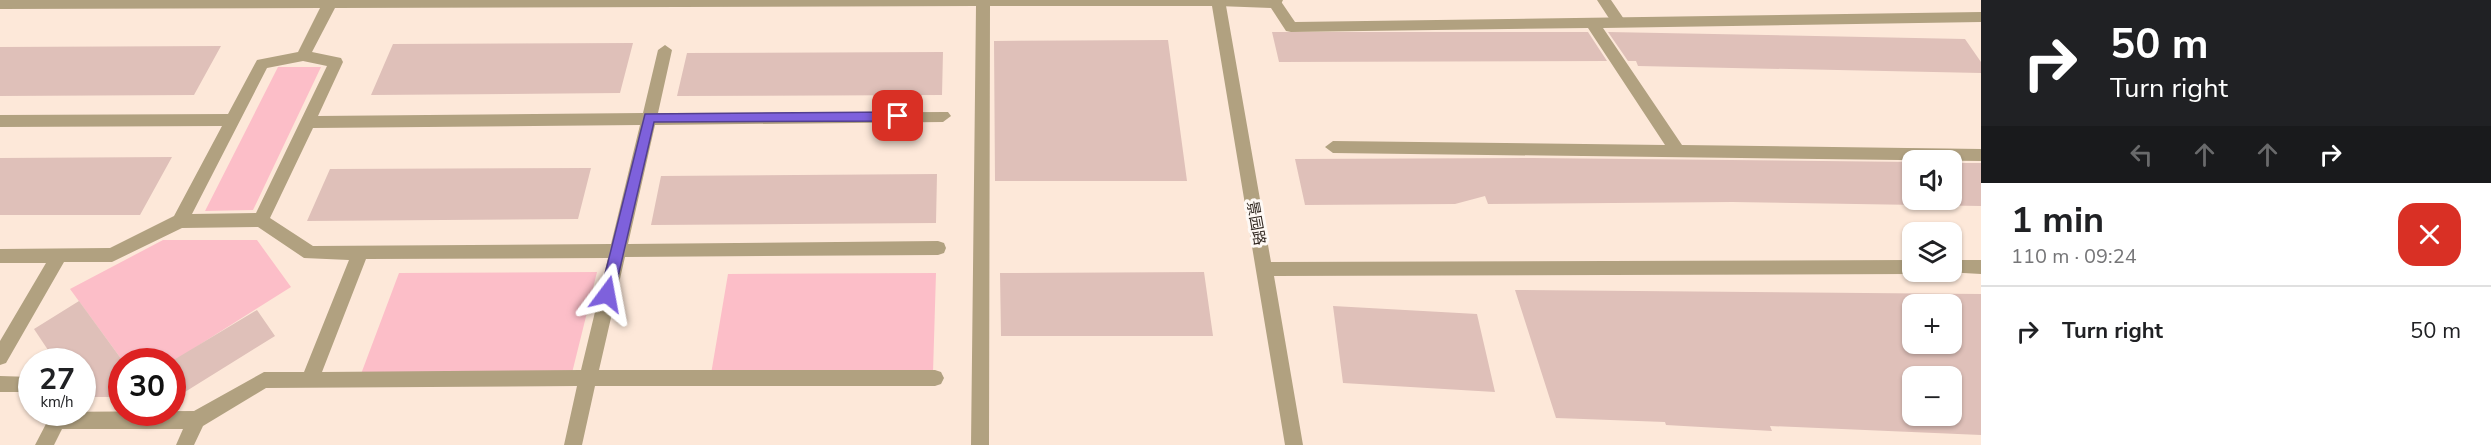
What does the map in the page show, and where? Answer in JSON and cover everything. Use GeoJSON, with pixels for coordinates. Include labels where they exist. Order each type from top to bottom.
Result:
{"type":"FeatureCollection","features":[{"type":"Feature","properties":{"kind":"street"},"geometry":{"type":"LineString","coordinates":[[0,4],[1218,0],[1275,2],[1291,27],[1981,16]]}},
{"type":"Feature","properties":{"kind":"street","name":"景园路"},"geometry":{"type":"LineString","coordinates":[[1218,0],[1294,445]]}},
{"type":"Feature","properties":{"kind":"street"},"geometry":{"type":"LineString","coordinates":[[1604,0],[1619,22]]}},
{"type":"Feature","properties":{"kind":"street"},"geometry":{"type":"LineString","coordinates":[[980,445],[983,1]]}},
{"type":"Feature","properties":{"kind":"street"},"geometry":{"type":"LineString","coordinates":[[303,56],[330,3]]}},
{"type":"Feature","properties":{"kind":"street"},"geometry":{"type":"LineString","coordinates":[[1592,22],[1677,151]]}},
{"type":"Feature","properties":{"kind":"street"},"geometry":{"type":"LineString","coordinates":[[573,445],[665,50]]}},
{"type":"Feature","properties":{"kind":"street"},"geometry":{"type":"LineString","coordinates":[[180,221],[262,64],[303,56],[336,62],[261,220]]}},
{"type":"Feature","properties":{"kind":"street"},"geometry":{"type":"LineString","coordinates":[[308,122],[943,116]]}},
{"type":"Feature","properties":{"kind":"street"},"geometry":{"type":"LineString","coordinates":[[0,121],[233,120]]}},
{"type":"Feature","properties":{"kind":"street"},"geometry":{"type":"LineString","coordinates":[[1333,147],[1981,155]]}},
{"type":"Feature","properties":{"kind":"street"},"geometry":{"type":"LineString","coordinates":[[0,256],[112,255],[180,221],[261,220],[310,254],[938,248]]}},
{"type":"Feature","properties":{"kind":"street"},"geometry":{"type":"LineString","coordinates":[[310,380],[360,254]]}},
{"type":"Feature","properties":{"kind":"street"},"geometry":{"type":"LineString","coordinates":[[0,357],[59,256]]}},
{"type":"Feature","properties":{"kind":"street"},"geometry":{"type":"LineString","coordinates":[[1263,269],[1902,267]]}},
{"type":"Feature","properties":{"kind":"street"},"geometry":{"type":"LineString","coordinates":[[1962,267],[1981,267]]}},
{"type":"Feature","properties":{"kind":"street"},"geometry":{"type":"LineString","coordinates":[[96,418],[196,420],[264,380],[935,378]]}},
{"type":"Feature","properties":{"kind":"street"},"geometry":{"type":"LineString","coordinates":[[0,384],[18,384]]}},
{"type":"Feature","properties":{"kind":"street"},"geometry":{"type":"LineString","coordinates":[[185,445],[196,420]]}},
{"type":"Feature","properties":{"kind":"street"},"geometry":{"type":"LineString","coordinates":[[44,445],[51,426]]}},
{"type":"Feature","properties":{"kind":"shaded area"},"geometry":{"type":"Polygon","coordinates":[[[278,67],[321,67],[253,210],[205,211],[278,67]]]}},
{"type":"Feature","properties":{"kind":"shaded area"},"geometry":{"type":"Polygon","coordinates":[[[163,240],[257,240],[291,287],[186,353],[186,348],[113,348],[70,289],[163,240]]]}},
{"type":"Feature","properties":{"kind":"shaded area"},"geometry":{"type":"Polygon","coordinates":[[[597,272],[572,373],[361,374],[399,273],[597,272]]]}},
{"type":"Feature","properties":{"kind":"shaded area"},"geometry":{"type":"Polygon","coordinates":[[[936,273],[933,373],[711,374],[728,274],[936,273]]]}},
{"type":"Feature","properties":{"kind":"building"},"geometry":{"type":"Polygon","coordinates":[[[1272,32],[1588,32],[1607,61],[1279,62],[1272,32]]]}},
{"type":"Feature","properties":{"kind":"building"},"geometry":{"type":"Polygon","coordinates":[[[1608,32],[1965,39],[1981,62],[1981,73],[1638,66],[1636,61],[1628,61],[1608,32]]]}},
{"type":"Feature","properties":{"kind":"building"},"geometry":{"type":"Polygon","coordinates":[[[1168,40],[1187,181],[995,181],[994,41],[1168,40]]]}},
{"type":"Feature","properties":{"kind":"building"},"geometry":{"type":"Polygon","coordinates":[[[633,43],[620,93],[371,95],[393,44],[633,43]]]}},
{"type":"Feature","properties":{"kind":"building"},"geometry":{"type":"Polygon","coordinates":[[[221,46],[194,95],[0,96],[0,47],[221,46]]]}},
{"type":"Feature","properties":{"kind":"building"},"geometry":{"type":"Polygon","coordinates":[[[943,52],[942,95],[677,96],[687,53],[943,52]]]}},
{"type":"Feature","properties":{"kind":"building"},"geometry":{"type":"Polygon","coordinates":[[[172,157],[140,215],[0,215],[0,158],[172,157]]]}},
{"type":"Feature","properties":{"kind":"building"},"geometry":{"type":"Polygon","coordinates":[[[1533,158],[1902,162],[1902,205],[1732,202],[1488,204],[1485,196],[1455,204],[1305,205],[1295,159],[1533,158]]]}},
{"type":"Feature","properties":{"kind":"building"},"geometry":{"type":"Polygon","coordinates":[[[1962,163],[1981,163],[1981,206],[1962,206],[1962,163]]]}},
{"type":"Feature","properties":{"kind":"building"},"geometry":{"type":"Polygon","coordinates":[[[591,168],[578,219],[307,221],[330,169],[591,168]]]}},
{"type":"Feature","properties":{"kind":"building"},"geometry":{"type":"Polygon","coordinates":[[[937,174],[936,223],[651,225],[661,176],[937,174]]]}},
{"type":"Feature","properties":{"kind":"building"},"geometry":{"type":"Polygon","coordinates":[[[1204,272],[1213,336],[1001,336],[1000,273],[1204,272]]]}},
{"type":"Feature","properties":{"kind":"building"},"geometry":{"type":"Polygon","coordinates":[[[1515,290],[1981,294],[1981,435],[1770,426],[1772,431],[1666,425],[1665,422],[1556,418],[1515,290]]]}},
{"type":"Feature","properties":{"kind":"building"},"geometry":{"type":"Polygon","coordinates":[[[79,301],[113,348],[108,348],[108,397],[96,397],[96,348],[47,348],[34,329],[79,301]]]}},
{"type":"Feature","properties":{"kind":"building"},"geometry":{"type":"Polygon","coordinates":[[[1333,306],[1477,314],[1495,392],[1343,383],[1333,306]]]}},
{"type":"Feature","properties":{"kind":"building"},"geometry":{"type":"Polygon","coordinates":[[[257,310],[275,336],[186,391],[186,353],[257,310]]]}},
{"type":"Feature","properties":{"kind":"route"},"geometry":{"type":"LineString","coordinates":[[607,294],[649,117],[898,116]]}}]}
